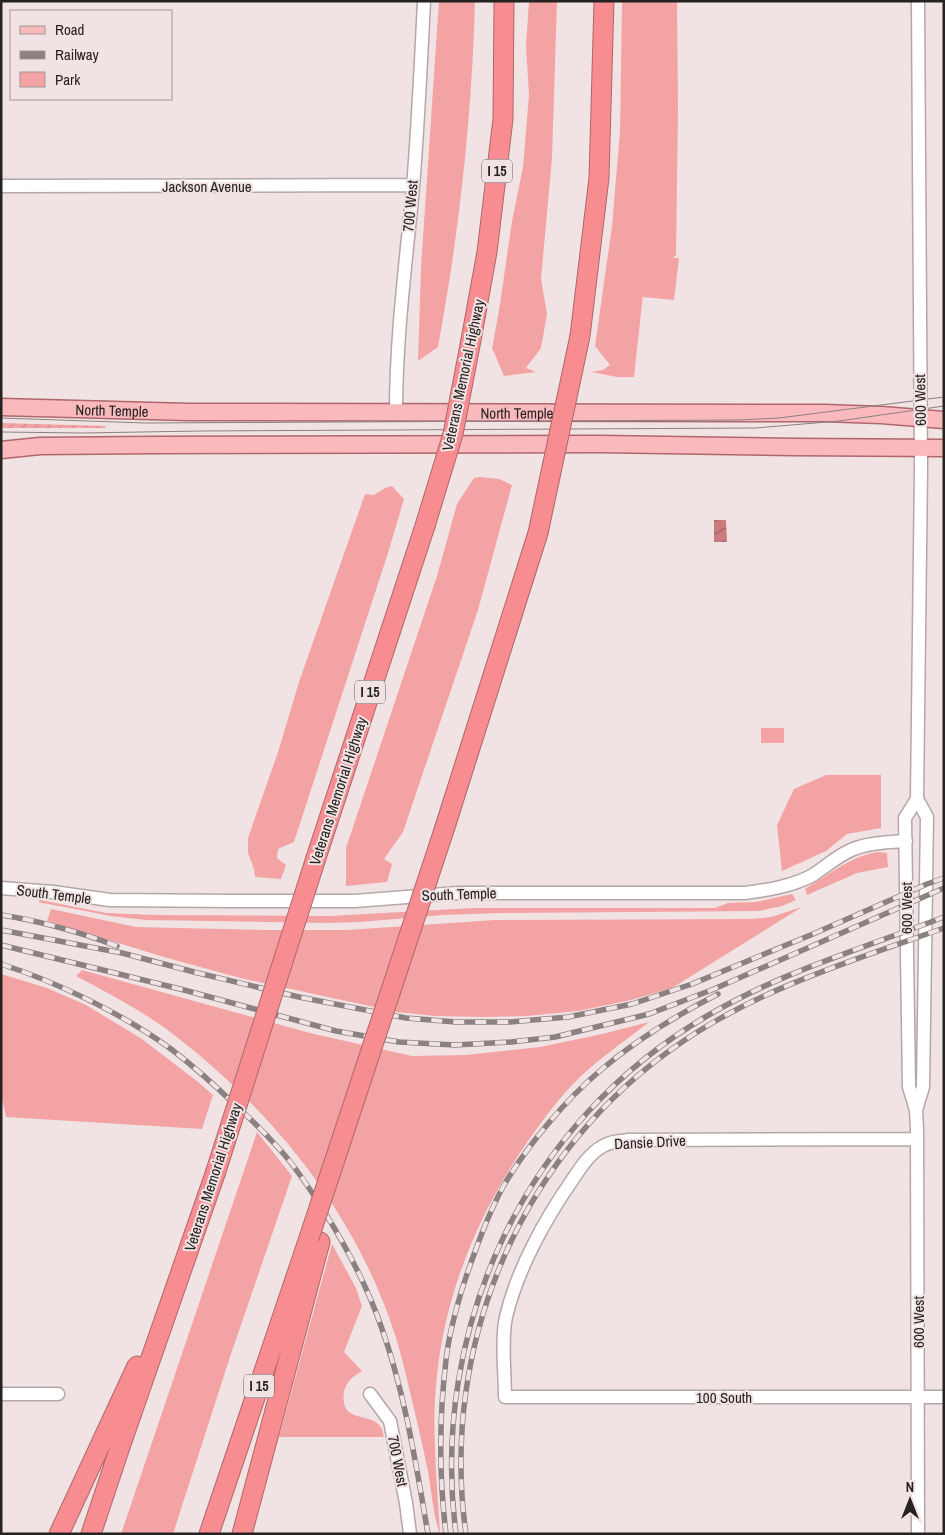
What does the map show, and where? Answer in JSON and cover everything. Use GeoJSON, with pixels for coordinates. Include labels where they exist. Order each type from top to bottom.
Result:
{"type":"FeatureCollection","features":[{"type":"Feature","properties":{"kind":"highway","name":"Veterans Memorial Highway"},"geometry":{"type":"LineString","coordinates":[[91,1534],[215,1174],[425,526],[453,434],[487,252],[503,119],[504,1]]}},
{"type":"Feature","properties":{"kind":"highway"},"geometry":{"type":"LineString","coordinates":[[242,1534],[314,1240],[361,1081],[445,827],[538,533],[580,336],[599,178],[604,1]]}},
{"type":"Feature","properties":{"kind":"highway","name":"I 15"},"geometry":{"type":"LineString","coordinates":[[209,1534],[314,1240]]}},
{"type":"Feature","properties":{"kind":"highway"},"geometry":{"type":"LineString","coordinates":[[59,1534],[181,1272]]}},
{"type":"Feature","properties":{"kind":"main road","name":"North Temple"},"geometry":{"type":"LineString","coordinates":[[1,407],[189,412],[824,413],[944,420]]}},
{"type":"Feature","properties":{"kind":"main road"},"geometry":{"type":"LineString","coordinates":[[1,450],[40,446],[599,444],[944,448]]}},
{"type":"Feature","properties":{"kind":"street","name":"700 West"},"geometry":{"type":"LineString","coordinates":[[396,412],[403,289],[413,185],[424,1]]}},
{"type":"Feature","properties":{"kind":"street","name":"600 West"},"geometry":{"type":"LineString","coordinates":[[916,1110],[923,1087],[927,817],[917,799],[921,448],[918,1]]}},
{"type":"Feature","properties":{"kind":"street","name":"Jackson Avenue"},"geometry":{"type":"LineString","coordinates":[[1,186],[413,185]]}},
{"type":"Feature","properties":{"kind":"street","name":"600 West"},"geometry":{"type":"LineString","coordinates":[[917,799],[905,818],[909,1087],[916,1110],[917,1139],[918,1534]]}},
{"type":"Feature","properties":{"kind":"street","name":"South Temple"},"geometry":{"type":"LineString","coordinates":[[1,888],[53,892],[110,900],[234,901],[355,901],[458,893],[745,893],[772,889],[804,879],[859,847],[884,842],[906,841]]}},
{"type":"Feature","properties":{"kind":"street","name":"Dansie Drive"},"geometry":{"type":"LineString","coordinates":[[505,1397],[504,1330],[512,1296],[529,1255],[548,1218],[577,1173],[592,1154],[603,1146],[617,1141],[629,1140],[917,1139]]}},
{"type":"Feature","properties":{"kind":"street"},"geometry":{"type":"LineString","coordinates":[[1,1394],[58,1394]]}},
{"type":"Feature","properties":{"kind":"street","name":"700 West"},"geometry":{"type":"LineString","coordinates":[[370,1394],[390,1421],[410,1534]]}},
{"type":"Feature","properties":{"kind":"street","name":"100 South"},"geometry":{"type":"LineString","coordinates":[[505,1397],[944,1397]]}},
{"type":"Feature","properties":{"kind":"green space"},"geometry":{"type":"Polygon","coordinates":[[[439,1],[475,1],[471,88],[458,218],[438,347],[418,361],[421,267],[439,1]]]}},
{"type":"Feature","properties":{"kind":"green space"},"geometry":{"type":"Polygon","coordinates":[[[529,1],[557,1],[552,158],[541,279],[547,314],[541,348],[526,368],[536,372],[504,376],[492,349],[512,221],[523,167],[529,95],[526,46],[529,1]]]}},
{"type":"Feature","properties":{"kind":"green space"},"geometry":{"type":"Polygon","coordinates":[[[622,1],[677,1],[676,255],[673,258],[679,258],[674,300],[643,297],[643,294],[634,377],[617,377],[591,372],[603,370],[610,365],[595,346],[612,226],[620,131],[622,1]]]}},
{"type":"Feature","properties":{"kind":"green space"},"geometry":{"type":"Polygon","coordinates":[[[1,423],[105,426],[106,428],[1,428],[1,423]]]}},
{"type":"Feature","properties":{"kind":"green space"},"geometry":{"type":"Polygon","coordinates":[[[474,478],[499,479],[512,485],[478,610],[403,832],[384,859],[392,864],[387,882],[346,886],[346,848],[437,576],[457,504],[474,478]]]}},
{"type":"Feature","properties":{"kind":"green space"},"geometry":{"type":"Polygon","coordinates":[[[392,486],[404,499],[294,842],[278,849],[277,858],[286,865],[281,879],[255,877],[248,853],[248,838],[279,749],[299,682],[365,494],[374,495],[392,486]]]}},
{"type":"Feature","properties":{"kind":"green space"},"geometry":{"type":"Polygon","coordinates":[[[761,728],[784,728],[784,743],[761,743],[761,728]]]}},
{"type":"Feature","properties":{"kind":"green space"},"geometry":{"type":"Polygon","coordinates":[[[826,775],[881,775],[881,828],[847,834],[826,851],[782,871],[777,825],[794,789],[826,775]]]}},
{"type":"Feature","properties":{"kind":"green space"},"geometry":{"type":"Polygon","coordinates":[[[877,852],[887,853],[888,867],[857,873],[807,895],[805,889],[840,867],[857,858],[877,852]]]}},
{"type":"Feature","properties":{"kind":"green space"},"geometry":{"type":"Polygon","coordinates":[[[792,894],[796,900],[782,906],[759,911],[500,913],[326,923],[146,920],[111,916],[38,902],[40,900],[106,913],[330,916],[473,908],[715,908],[728,903],[756,902],[792,894]]]}},
{"type":"Feature","properties":{"kind":"green space"},"geometry":{"type":"Polygon","coordinates":[[[802,907],[672,988],[631,1000],[578,1011],[527,1016],[482,1017],[435,1016],[397,1012],[240,978],[47,921],[51,909],[136,927],[347,930],[495,920],[752,919],[771,917],[802,907]]]}},
{"type":"Feature","properties":{"kind":"green space"},"geometry":{"type":"Polygon","coordinates":[[[82,970],[310,1033],[412,1056],[466,1055],[540,1047],[649,1022],[582,1076],[549,1112],[511,1167],[480,1223],[468,1252],[448,1312],[435,1395],[436,1474],[440,1534],[420,1434],[395,1335],[378,1289],[357,1245],[332,1203],[273,1126],[239,1091],[203,1058],[165,1028],[76,976],[82,970]]]}},
{"type":"Feature","properties":{"kind":"green space"},"geometry":{"type":"Polygon","coordinates":[[[1,974],[47,988],[86,1005],[142,1039],[198,1082],[213,1095],[202,1129],[6,1117],[1,1093],[1,974]]]}},
{"type":"Feature","properties":{"kind":"green space"},"geometry":{"type":"Polygon","coordinates":[[[257,1132],[292,1176],[229,1360],[173,1534],[121,1534],[257,1132]]]}},
{"type":"Feature","properties":{"kind":"green space"},"geometry":{"type":"Polygon","coordinates":[[[332,1244],[356,1288],[362,1306],[344,1352],[362,1371],[346,1385],[344,1392],[345,1408],[353,1415],[377,1423],[383,1431],[384,1437],[279,1437],[332,1244]]]}},
{"type":"Feature","properties":{"kind":"water"},"geometry":{"type":"Polygon","coordinates":[[[714,520],[726,520],[727,542],[714,542],[714,520]]]}},
{"type":"Feature","properties":{"kind":"tram line"},"geometry":{"type":"LineString","coordinates":[[1,418],[145,423],[739,420],[779,418],[944,397]]}},
{"type":"Feature","properties":{"kind":"tram line"},"geometry":{"type":"LineString","coordinates":[[1,432],[755,428],[839,421],[944,406]]}},
{"type":"Feature","properties":{"kind":"railway"},"geometry":{"type":"LineString","coordinates":[[1,930],[122,953],[299,997],[406,1018],[456,1022],[510,1022],[568,1017],[632,1004],[692,984],[944,878]]}},
{"type":"Feature","properties":{"kind":"railway"},"geometry":{"type":"LineString","coordinates":[[1,945],[184,990],[336,1031],[399,1042],[455,1045],[511,1042],[555,1037],[649,1014],[714,989],[944,888]]}},
{"type":"Feature","properties":{"kind":"railway"},"geometry":{"type":"LineString","coordinates":[[1,915],[31,920],[117,946]]}},
{"type":"Feature","properties":{"kind":"railway"},"geometry":{"type":"LineString","coordinates":[[456,1534],[452,1457],[458,1381],[476,1307],[504,1237],[541,1172],[588,1112],[643,1060],[707,1016],[735,1000],[823,962],[944,917]]}},
{"type":"Feature","properties":{"kind":"railway"},"geometry":{"type":"LineString","coordinates":[[466,1534],[461,1463],[466,1392],[480,1323],[504,1257],[536,1195],[577,1138],[626,1086],[682,1042],[712,1023],[744,1006],[809,977],[944,928]]}},
{"type":"Feature","properties":{"kind":"railway"},"geometry":{"type":"LineString","coordinates":[[1,964],[89,1000],[132,1023],[171,1049],[211,1082],[253,1121],[293,1166],[324,1211],[348,1253],[363,1282],[381,1326],[403,1403],[428,1534]]}},
{"type":"Feature","properties":{"kind":"railway"},"geometry":{"type":"LineString","coordinates":[[446,1534],[441,1447],[442,1404],[447,1350],[465,1280],[498,1196],[513,1170],[536,1139],[561,1109],[588,1082],[614,1059],[643,1038],[672,1019],[718,994]]}}]}
